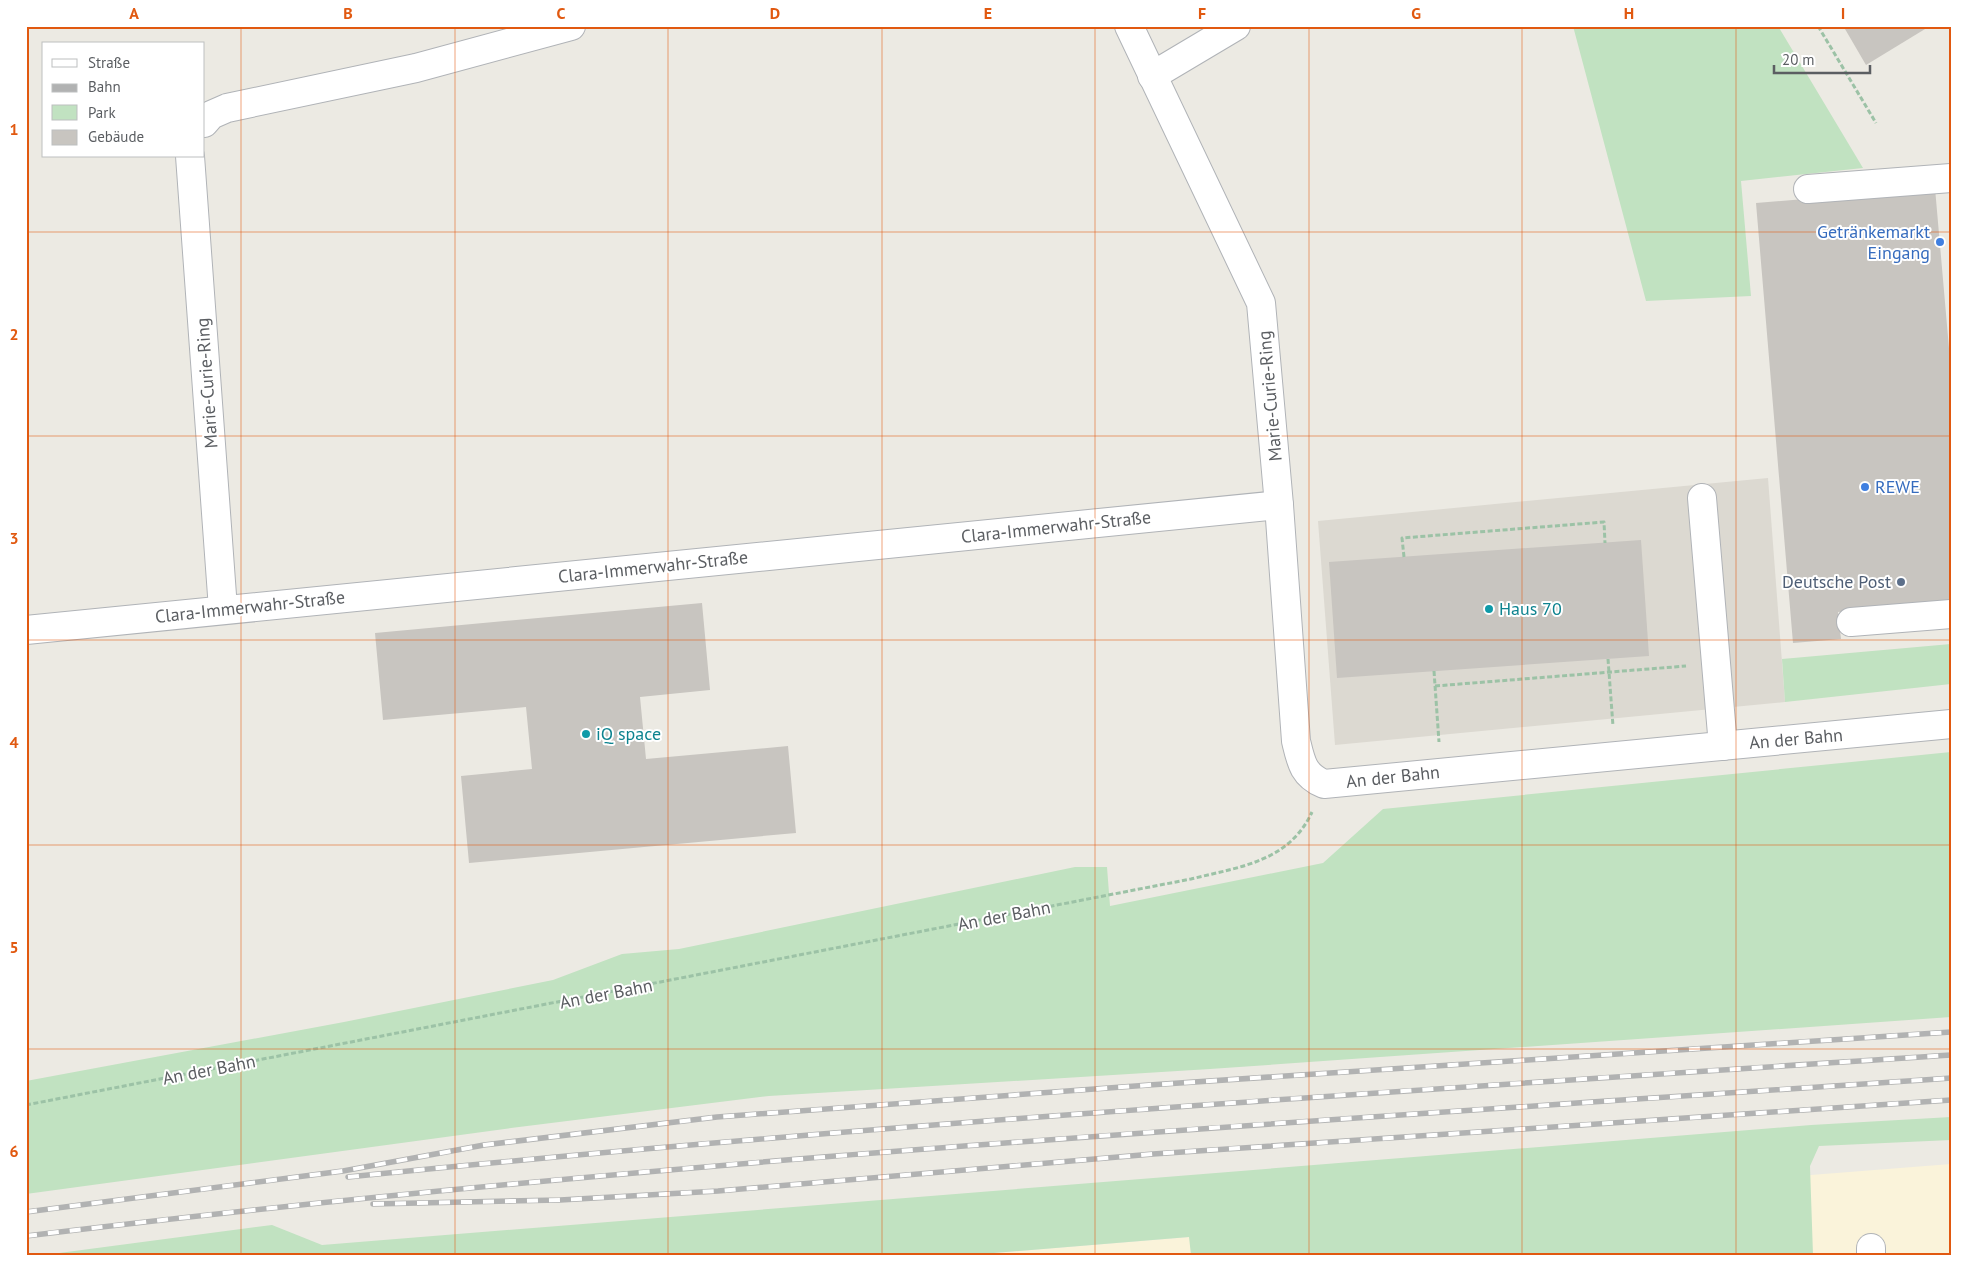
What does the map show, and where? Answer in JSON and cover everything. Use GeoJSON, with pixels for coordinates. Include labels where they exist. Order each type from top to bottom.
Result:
{"type":"FeatureCollection","features":[{"type":"Feature","properties":{"kind":"street"},"geometry":{"type":"LineString","coordinates":[[205,121],[212,115],[228,108],[416,68],[571,26]]}},
{"type":"Feature","properties":{"kind":"street","name":"Marie-Curie-Ring"},"geometry":{"type":"LineString","coordinates":[[1128,26],[1261,303],[1279,505],[1296,741],[1302,764],[1312,779],[1324,784]]}},
{"type":"Feature","properties":{"kind":"street"},"geometry":{"type":"LineString","coordinates":[[1152,76],[1236,26]]}},
{"type":"Feature","properties":{"kind":"street","name":"Marie-Curie-Ring"},"geometry":{"type":"LineString","coordinates":[[190,158],[223,609]]}},
{"type":"Feature","properties":{"kind":"street"},"geometry":{"type":"LineString","coordinates":[[1808,189],[1951,178]]}},
{"type":"Feature","properties":{"kind":"street"},"geometry":{"type":"LineString","coordinates":[[1702,498],[1723,746]]}},
{"type":"Feature","properties":{"kind":"street","name":"Clara-Immerwahr-Straße"},"geometry":{"type":"LineString","coordinates":[[26,630],[1279,505]]}},
{"type":"Feature","properties":{"kind":"street"},"geometry":{"type":"LineString","coordinates":[[1851,622],[1951,614]]}},
{"type":"Feature","properties":{"kind":"street","name":"An der Bahn"},"geometry":{"type":"LineString","coordinates":[[1324,784],[1951,724]]}},
{"type":"Feature","properties":{"kind":"path"},"geometry":{"type":"LineString","coordinates":[[1818,26],[1876,124]]}},
{"type":"Feature","properties":{"kind":"path"},"geometry":{"type":"LineString","coordinates":[[1404,556],[1402,538],[1604,522],[1606,543]]}},
{"type":"Feature","properties":{"kind":"path"},"geometry":{"type":"LineString","coordinates":[[1608,659],[1615,756]]}},
{"type":"Feature","properties":{"kind":"path"},"geometry":{"type":"LineString","coordinates":[[1435,686],[1716,664]]}},
{"type":"Feature","properties":{"kind":"path"},"geometry":{"type":"LineString","coordinates":[[1434,671],[1441,773]]}},
{"type":"Feature","properties":{"kind":"path","name":"An der Bahn"},"geometry":{"type":"LineString","coordinates":[[26,1105],[1191,879],[1259,861],[1282,850],[1304,829],[1324,784]]}},
{"type":"Feature","properties":{"kind":"shaded area"},"geometry":{"type":"Polygon","coordinates":[[[1768,478],[1785,702],[1335,745],[1318,521],[1768,478]]]}},
{"type":"Feature","properties":{"kind":"shaded area"},"geometry":{"type":"Polygon","coordinates":[[[1951,1164],[1951,1255],[969,1255],[1190,1237],[1811,1175],[1951,1164]]]}},
{"type":"Feature","properties":{"kind":"green space"},"geometry":{"type":"Polygon","coordinates":[[[1573,26],[1778,26],[1863,168],[1741,181],[1751,296],[1646,301],[1573,26]]]}},
{"type":"Feature","properties":{"kind":"green space"},"geometry":{"type":"Polygon","coordinates":[[[1951,644],[1951,684],[1785,702],[1782,659],[1951,644]]]}},
{"type":"Feature","properties":{"kind":"green space"},"geometry":{"type":"Polygon","coordinates":[[[1951,752],[1951,1017],[1210,1069],[769,1096],[511,1128],[26,1194],[26,1081],[344,1022],[553,980],[622,954],[679,949],[1075,867],[1107,867],[1110,906],[1323,863],[1383,809],[1951,752]]]}},
{"type":"Feature","properties":{"kind":"green space"},"geometry":{"type":"Polygon","coordinates":[[[1951,1117],[1951,1140],[1819,1146],[1810,1166],[1813,1255],[1191,1255],[1189,1237],[969,1255],[44,1255],[272,1225],[322,1245],[1811,1125],[1951,1117]]]}},
{"type":"Feature","properties":{"kind":"building"},"geometry":{"type":"Polygon","coordinates":[[[1848,26],[1930,26],[1866,65],[1845,29],[1848,26]]]}},
{"type":"Feature","properties":{"kind":"building","name":"REWE"},"geometry":{"type":"Polygon","coordinates":[[[1935,188],[1951,371],[1951,603],[1838,612],[1841,639],[1793,643],[1756,203],[1935,188]]]}},
{"type":"Feature","properties":{"kind":"building","name":"Haus 70"},"geometry":{"type":"Polygon","coordinates":[[[1641,540],[1649,656],[1337,678],[1329,562],[1641,540]]]}},
{"type":"Feature","properties":{"kind":"building","name":"iQ space"},"geometry":{"type":"Polygon","coordinates":[[[702,603],[710,690],[640,697],[646,759],[788,746],[796,833],[469,863],[461,776],[532,769],[526,707],[383,720],[375,633],[702,603]]]}},
{"type":"Feature","properties":{"kind":"railway"},"geometry":{"type":"LineString","coordinates":[[26,1212],[343,1171],[484,1145],[717,1117],[1149,1085],[1951,1032]]}},
{"type":"Feature","properties":{"kind":"railway"},"geometry":{"type":"LineString","coordinates":[[348,1177],[748,1140],[948,1124],[1951,1055]]}},
{"type":"Feature","properties":{"kind":"railway"},"geometry":{"type":"LineString","coordinates":[[26,1236],[266,1209],[747,1163],[987,1144],[1951,1078]]}},
{"type":"Feature","properties":{"kind":"railway"},"geometry":{"type":"LineString","coordinates":[[373,1204],[560,1200],[718,1191],[1153,1154],[1951,1100]]}},
{"type":"Feature","properties":{"kind":"place","name":"Getränkemarkt Eingang"},"geometry":{"type":"Point","coordinates":[1940,242]}},
{"type":"Feature","properties":{"kind":"place","name":"REWE"},"geometry":{"type":"Point","coordinates":[1865,487]}},
{"type":"Feature","properties":{"kind":"place","name":"Deutsche Post"},"geometry":{"type":"Point","coordinates":[1901,582]}},
{"type":"Feature","properties":{"kind":"place","name":"Haus 70"},"geometry":{"type":"Point","coordinates":[1489,609]}},
{"type":"Feature","properties":{"kind":"place","name":"iQ space"},"geometry":{"type":"Point","coordinates":[586,734]}}]}
